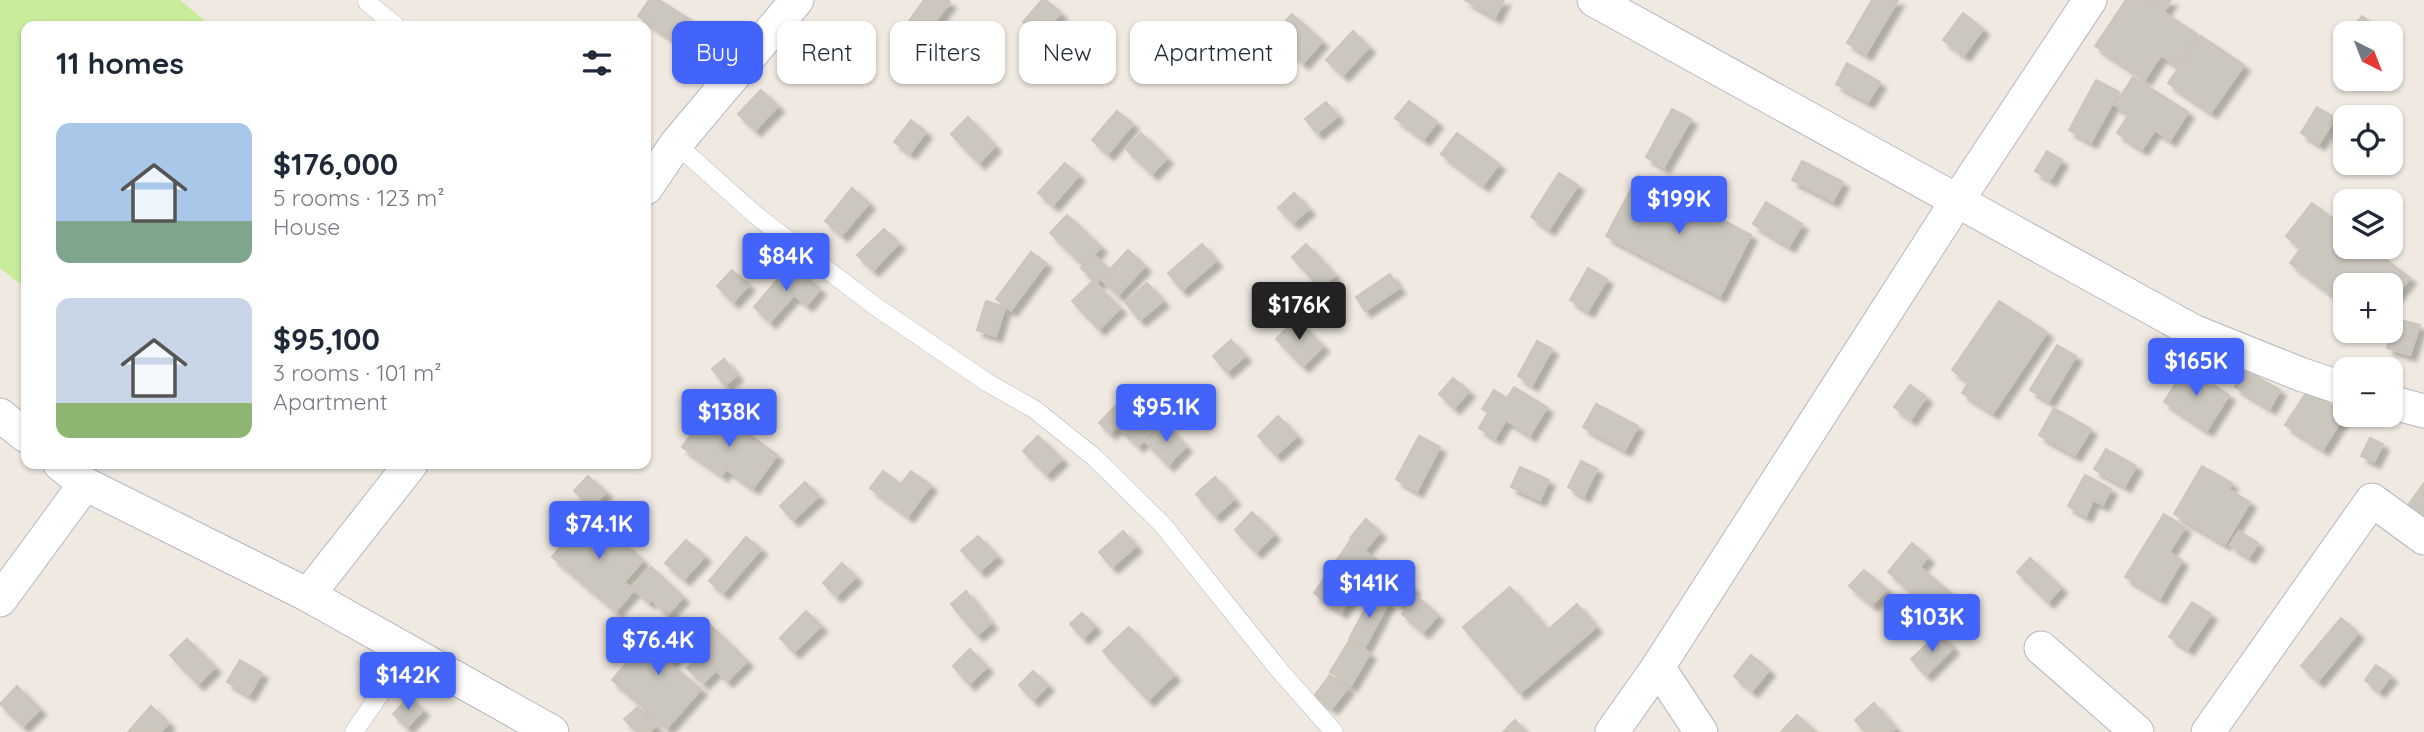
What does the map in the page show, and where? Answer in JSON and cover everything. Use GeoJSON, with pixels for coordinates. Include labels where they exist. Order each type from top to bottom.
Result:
{"type":"FeatureCollection","features":[{"type":"Feature","properties":{"kind":"street"},"geometry":{"type":"LineString","coordinates":[[651,181],[676,144],[797,0]]}},
{"type":"Feature","properties":{"kind":"street"},"geometry":{"type":"LineString","coordinates":[[1594,0],[2193,331],[2333,385]]}},
{"type":"Feature","properties":{"kind":"street"},"geometry":{"type":"LineString","coordinates":[[1612,732],[1658,667],[1957,201],[2090,0]]}},
{"type":"Feature","properties":{"kind":"street"},"geometry":{"type":"LineString","coordinates":[[2403,405],[2424,411]]}},
{"type":"Feature","properties":{"kind":"street"},"geometry":{"type":"LineString","coordinates":[[0,415],[21,432]]}},
{"type":"Feature","properties":{"kind":"street"},"geometry":{"type":"LineString","coordinates":[[307,595],[407,469]]}},
{"type":"Feature","properties":{"kind":"street"},"geometry":{"type":"LineString","coordinates":[[0,600],[72,474],[307,595],[552,732]]}},
{"type":"Feature","properties":{"kind":"street"},"geometry":{"type":"LineString","coordinates":[[2208,732],[2372,500],[2424,538]]}},
{"type":"Feature","properties":{"kind":"street"},"geometry":{"type":"LineString","coordinates":[[2040,648],[2137,732]]}},
{"type":"Feature","properties":{"kind":"street"},"geometry":{"type":"LineString","coordinates":[[1658,667],[1701,732]]}},
{"type":"Feature","properties":{"kind":"lane"},"geometry":{"type":"LineString","coordinates":[[369,0],[368,2],[390,21]]}},
{"type":"Feature","properties":{"kind":"lane"},"geometry":{"type":"LineString","coordinates":[[676,144],[758,217],[875,306],[988,383],[1034,409],[1094,457],[1162,524],[1280,671],[1334,732]]}},
{"type":"Feature","properties":{"kind":"lane"},"geometry":{"type":"LineString","coordinates":[[354,732],[408,653]]}},
{"type":"Feature","properties":{"kind":"green space"},"geometry":{"type":"Polygon","coordinates":[[[0,0],[180,0],[205,21],[21,21],[21,283],[0,268],[0,0]]]}},
{"type":"Feature","properties":{"kind":"building"},"geometry":{"type":"Polygon","coordinates":[[[649,0],[659,0],[692,21],[672,21],[672,39],[651,25],[651,21],[638,16],[649,0]]]}},
{"type":"Feature","properties":{"kind":"building"},"geometry":{"type":"Polygon","coordinates":[[[924,0],[950,2],[936,21],[909,21],[924,0]]]}},
{"type":"Feature","properties":{"kind":"building"},"geometry":{"type":"Polygon","coordinates":[[[1042,0],[1046,0],[1061,13],[1054,21],[1024,21],[1042,0]]]}},
{"type":"Feature","properties":{"kind":"building"},"geometry":{"type":"Polygon","coordinates":[[[1465,0],[1504,0],[1495,17],[1465,0]]]}},
{"type":"Feature","properties":{"kind":"building"},"geometry":{"type":"Polygon","coordinates":[[[1872,0],[1898,0],[1866,54],[1847,43],[1872,0]]]}},
{"type":"Feature","properties":{"kind":"building"},"geometry":{"type":"Polygon","coordinates":[[[2126,0],[2146,0],[2198,35],[2177,66],[2161,55],[2145,79],[2095,46],[2126,0]]]}},
{"type":"Feature","properties":{"kind":"building"},"geometry":{"type":"Polygon","coordinates":[[[2148,0],[2171,0],[2164,11],[2148,0]]]}},
{"type":"Feature","properties":{"kind":"building"},"geometry":{"type":"Polygon","coordinates":[[[1963,13],[1983,29],[1964,55],[1943,40],[1963,13]]]}},
{"type":"Feature","properties":{"kind":"building"},"geometry":{"type":"Polygon","coordinates":[[[1292,14],[1322,41],[1303,63],[1297,58],[1297,21],[1286,21],[1292,14]]]}},
{"type":"Feature","properties":{"kind":"building"},"geometry":{"type":"Polygon","coordinates":[[[1353,31],[1369,47],[1343,75],[1326,60],[1353,31]]]}},
{"type":"Feature","properties":{"kind":"building"},"geometry":{"type":"Polygon","coordinates":[[[2201,36],[2244,65],[2211,112],[2168,83],[2201,36]]]}},
{"type":"Feature","properties":{"kind":"building"},"geometry":{"type":"Polygon","coordinates":[[[1847,63],[1880,82],[1868,102],[1836,84],[1847,63]]]}},
{"type":"Feature","properties":{"kind":"building"},"geometry":{"type":"Polygon","coordinates":[[[2133,77],[2188,112],[2170,140],[2155,130],[2142,149],[2117,133],[2129,114],[2115,105],[2133,77]]]}},
{"type":"Feature","properties":{"kind":"building"},"geometry":{"type":"Polygon","coordinates":[[[2096,80],[2119,92],[2091,142],[2069,130],[2096,80]]]}},
{"type":"Feature","properties":{"kind":"building"},"geometry":{"type":"Polygon","coordinates":[[[761,90],[778,106],[755,130],[738,114],[761,90]]]}},
{"type":"Feature","properties":{"kind":"building"},"geometry":{"type":"Polygon","coordinates":[[[1409,101],[1437,122],[1424,139],[1395,118],[1409,101]]]}},
{"type":"Feature","properties":{"kind":"building"},"geometry":{"type":"Polygon","coordinates":[[[1326,102],[1338,116],[1317,133],[1305,119],[1326,102]]]}},
{"type":"Feature","properties":{"kind":"building"},"geometry":{"type":"Polygon","coordinates":[[[2317,107],[2333,117],[2319,144],[2301,133],[2317,107]]]}},
{"type":"Feature","properties":{"kind":"building"},"geometry":{"type":"Polygon","coordinates":[[[1672,109],[1691,119],[1664,167],[1646,157],[1672,109]]]}},
{"type":"Feature","properties":{"kind":"building"},"geometry":{"type":"Polygon","coordinates":[[[1117,111],[1133,124],[1108,154],[1092,140],[1117,111]]]}},
{"type":"Feature","properties":{"kind":"building"},"geometry":{"type":"Polygon","coordinates":[[[968,117],[995,146],[979,163],[951,134],[968,117]]]}},
{"type":"Feature","properties":{"kind":"building"},"geometry":{"type":"Polygon","coordinates":[[[911,120],[926,132],[910,153],[894,142],[911,120]]]}},
{"type":"Feature","properties":{"kind":"building"},"geometry":{"type":"Polygon","coordinates":[[[1141,133],[1167,158],[1152,174],[1126,149],[1141,133]]]}},
{"type":"Feature","properties":{"kind":"building"},"geometry":{"type":"Polygon","coordinates":[[[1457,133],[1499,164],[1483,185],[1441,154],[1457,133]]]}},
{"type":"Feature","properties":{"kind":"building"},"geometry":{"type":"Polygon","coordinates":[[[2047,151],[2062,160],[2050,180],[2035,171],[2047,151]]]}},
{"type":"Feature","properties":{"kind":"building"},"geometry":{"type":"Polygon","coordinates":[[[1802,161],[1843,182],[1833,201],[1792,180],[1802,161]]]}},
{"type":"Feature","properties":{"kind":"building"},"geometry":{"type":"Polygon","coordinates":[[[1065,163],[1079,175],[1053,205],[1038,193],[1065,163]]]}},
{"type":"Feature","properties":{"kind":"building"},"geometry":{"type":"Polygon","coordinates":[[[1559,173],[1578,185],[1549,229],[1531,217],[1559,173]]]}},
{"type":"Feature","properties":{"kind":"building"},"geometry":{"type":"Polygon","coordinates":[[[1638,176],[1751,235],[1720,296],[1606,236],[1638,176]]]}},
{"type":"Feature","properties":{"kind":"building"},"geometry":{"type":"Polygon","coordinates":[[[852,188],[869,203],[842,235],[825,221],[852,188]]]}},
{"type":"Feature","properties":{"kind":"building"},"geometry":{"type":"Polygon","coordinates":[[[1294,193],[1309,209],[1293,223],[1278,208],[1294,193]]]}},
{"type":"Feature","properties":{"kind":"building"},"geometry":{"type":"Polygon","coordinates":[[[1766,202],[1802,224],[1789,246],[1753,224],[1766,202]]]}},
{"type":"Feature","properties":{"kind":"building"},"geometry":{"type":"Polygon","coordinates":[[[2312,203],[2333,219],[2333,259],[2385,259],[2410,278],[2403,287],[2403,273],[2333,273],[2333,295],[2290,263],[2301,248],[2286,236],[2312,203]]]}},
{"type":"Feature","properties":{"kind":"building"},"geometry":{"type":"Polygon","coordinates":[[[1067,215],[1101,247],[1083,265],[1050,233],[1067,215]]]}},
{"type":"Feature","properties":{"kind":"building"},"geometry":{"type":"Polygon","coordinates":[[[884,229],[899,243],[873,270],[857,255],[884,229]]]}},
{"type":"Feature","properties":{"kind":"building"},"geometry":{"type":"Polygon","coordinates":[[[1202,244],[1216,261],[1182,290],[1168,273],[1202,244]]]}},
{"type":"Feature","properties":{"kind":"building"},"geometry":{"type":"Polygon","coordinates":[[[1306,244],[1335,275],[1321,288],[1292,257],[1306,244]]]}},
{"type":"Feature","properties":{"kind":"building"},"geometry":{"type":"Polygon","coordinates":[[[1128,250],[1145,266],[1118,295],[1101,279],[1128,250]]]}},
{"type":"Feature","properties":{"kind":"building"},"geometry":{"type":"Polygon","coordinates":[[[1031,252],[1046,263],[1011,310],[996,299],[1031,252]]]}},
{"type":"Feature","properties":{"kind":"building"},"geometry":{"type":"Polygon","coordinates":[[[1094,255],[1109,270],[1096,283],[1081,268],[1094,255]]]}},
{"type":"Feature","properties":{"kind":"building"},"geometry":{"type":"Polygon","coordinates":[[[791,264],[820,289],[807,305],[794,295],[770,322],[754,307],[791,264]]]}},
{"type":"Feature","properties":{"kind":"building"},"geometry":{"type":"Polygon","coordinates":[[[1588,268],[1607,279],[1588,311],[1570,300],[1588,268]]]}},
{"type":"Feature","properties":{"kind":"building"},"geometry":{"type":"Polygon","coordinates":[[[732,270],[749,285],[733,302],[717,286],[732,270]]]}},
{"type":"Feature","properties":{"kind":"building"},"geometry":{"type":"Polygon","coordinates":[[[1390,274],[1399,288],[1365,311],[1356,297],[1390,274]]]}},
{"type":"Feature","properties":{"kind":"building"},"geometry":{"type":"Polygon","coordinates":[[[1093,281],[1120,308],[1099,329],[1072,301],[1093,281]]]}},
{"type":"Feature","properties":{"kind":"building"},"geometry":{"type":"Polygon","coordinates":[[[1147,283],[1163,301],[1140,320],[1125,302],[1147,283]]]}},
{"type":"Feature","properties":{"kind":"building"},"geometry":{"type":"Polygon","coordinates":[[[986,301],[1005,307],[996,336],[977,330],[986,301]]]}},
{"type":"Feature","properties":{"kind":"building"},"geometry":{"type":"Polygon","coordinates":[[[1999,301],[2047,332],[1993,413],[1962,393],[1969,382],[1952,370],[1999,301]]]}},
{"type":"Feature","properties":{"kind":"building"},"geometry":{"type":"Polygon","coordinates":[[[1296,319],[1323,346],[1303,366],[1276,339],[1296,319]]]}},
{"type":"Feature","properties":{"kind":"building"},"geometry":{"type":"Polygon","coordinates":[[[2403,321],[2420,325],[2410,355],[2387,348],[2389,343],[2403,343],[2403,321]]]}},
{"type":"Feature","properties":{"kind":"building"},"geometry":{"type":"Polygon","coordinates":[[[1231,340],[1245,356],[1227,372],[1213,356],[1231,340]]]}},
{"type":"Feature","properties":{"kind":"building"},"geometry":{"type":"Polygon","coordinates":[[[1537,341],[1552,349],[1532,385],[1518,376],[1537,341]]]}},
{"type":"Feature","properties":{"kind":"building"},"geometry":{"type":"Polygon","coordinates":[[[2057,345],[2076,356],[2049,401],[2030,390],[2057,345]]]}},
{"type":"Feature","properties":{"kind":"building"},"geometry":{"type":"Polygon","coordinates":[[[724,359],[737,375],[725,385],[712,369],[724,359]]]}},
{"type":"Feature","properties":{"kind":"building"},"geometry":{"type":"Polygon","coordinates":[[[2186,367],[2229,395],[2207,430],[2164,402],[2186,367]]]}},
{"type":"Feature","properties":{"kind":"building"},"geometry":{"type":"Polygon","coordinates":[[[2245,370],[2280,390],[2270,408],[2235,387],[2245,370]]]}},
{"type":"Feature","properties":{"kind":"building"},"geometry":{"type":"Polygon","coordinates":[[[1453,378],[1469,391],[1454,408],[1439,394],[1453,378]]]}},
{"type":"Feature","properties":{"kind":"building"},"geometry":{"type":"Polygon","coordinates":[[[1910,385],[1926,397],[1911,419],[1894,407],[1910,385]]]}},
{"type":"Feature","properties":{"kind":"building"},"geometry":{"type":"Polygon","coordinates":[[[1514,387],[1547,407],[1530,435],[1506,420],[1495,438],[1479,428],[1488,413],[1482,409],[1494,390],[1507,398],[1514,387]]]}},
{"type":"Feature","properties":{"kind":"building"},"geometry":{"type":"Polygon","coordinates":[[[2308,390],[2333,406],[2333,427],[2337,427],[2323,449],[2285,425],[2308,390]]]}},
{"type":"Feature","properties":{"kind":"building"},"geometry":{"type":"Polygon","coordinates":[[[1127,394],[1159,424],[1138,446],[1117,426],[1110,433],[1099,423],[1127,394]]]}},
{"type":"Feature","properties":{"kind":"building"},"geometry":{"type":"Polygon","coordinates":[[[1596,404],[1638,426],[1625,450],[1583,427],[1596,404]]]}},
{"type":"Feature","properties":{"kind":"building"},"geometry":{"type":"Polygon","coordinates":[[[711,407],[777,455],[753,488],[726,469],[722,475],[682,447],[711,407]]]}},
{"type":"Feature","properties":{"kind":"building"},"geometry":{"type":"Polygon","coordinates":[[[2054,408],[2091,429],[2075,455],[2039,435],[2054,408]]]}},
{"type":"Feature","properties":{"kind":"building"},"geometry":{"type":"Polygon","coordinates":[[[1278,416],[1297,436],[1276,455],[1258,436],[1278,416]]]}},
{"type":"Feature","properties":{"kind":"building"},"geometry":{"type":"Polygon","coordinates":[[[1165,424],[1186,446],[1168,465],[1146,442],[1165,424]]]}},
{"type":"Feature","properties":{"kind":"building"},"geometry":{"type":"Polygon","coordinates":[[[1038,436],[1062,459],[1046,474],[1023,451],[1038,436]]]}},
{"type":"Feature","properties":{"kind":"building"},"geometry":{"type":"Polygon","coordinates":[[[1419,436],[1440,447],[1417,491],[1396,479],[1419,436]]]}},
{"type":"Feature","properties":{"kind":"building"},"geometry":{"type":"Polygon","coordinates":[[[2370,438],[2383,444],[2374,462],[2361,456],[2370,438]]]}},
{"type":"Feature","properties":{"kind":"building"},"geometry":{"type":"Polygon","coordinates":[[[2106,449],[2136,466],[2125,486],[2094,469],[2106,449]]]}},
{"type":"Feature","properties":{"kind":"building"},"geometry":{"type":"Polygon","coordinates":[[[1581,461],[1597,469],[1584,496],[1568,487],[1581,461]]]}},
{"type":"Feature","properties":{"kind":"building"},"geometry":{"type":"Polygon","coordinates":[[[2202,466],[2232,483],[2228,489],[2250,502],[2225,544],[2174,514],[2202,466]]]}},
{"type":"Feature","properties":{"kind":"building"},"geometry":{"type":"Polygon","coordinates":[[[1520,467],[1549,480],[1540,500],[1511,487],[1520,467]]]}},
{"type":"Feature","properties":{"kind":"building"},"geometry":{"type":"Polygon","coordinates":[[[883,471],[901,484],[911,471],[931,485],[908,516],[870,488],[883,471]]]}},
{"type":"Feature","properties":{"kind":"building"},"geometry":{"type":"Polygon","coordinates":[[[2085,475],[2111,489],[2103,505],[2093,500],[2086,516],[2068,506],[2085,475]]]}},
{"type":"Feature","properties":{"kind":"building"},"geometry":{"type":"Polygon","coordinates":[[[588,476],[606,492],[592,507],[574,491],[588,476]]]}},
{"type":"Feature","properties":{"kind":"building"},"geometry":{"type":"Polygon","coordinates":[[[1215,477],[1234,499],[1215,516],[1196,494],[1215,477]]]}},
{"type":"Feature","properties":{"kind":"building"},"geometry":{"type":"Polygon","coordinates":[[[805,482],[819,496],[793,520],[780,506],[805,482]]]}},
{"type":"Feature","properties":{"kind":"building"},"geometry":{"type":"Polygon","coordinates":[[[2424,483],[2424,520],[2406,508],[2424,483]]]}},
{"type":"Feature","properties":{"kind":"building"},"geometry":{"type":"Polygon","coordinates":[[[1252,512],[1274,534],[1256,552],[1235,530],[1252,512]]]}},
{"type":"Feature","properties":{"kind":"building"},"geometry":{"type":"Polygon","coordinates":[[[589,514],[643,560],[624,582],[634,590],[616,611],[552,557],[589,514]]]}},
{"type":"Feature","properties":{"kind":"building"},"geometry":{"type":"Polygon","coordinates":[[[2164,514],[2185,527],[2169,552],[2182,560],[2160,598],[2125,577],[2164,514]]]}},
{"type":"Feature","properties":{"kind":"building"},"geometry":{"type":"Polygon","coordinates":[[[1366,519],[1380,532],[1364,551],[1350,538],[1366,519]]]}},
{"type":"Feature","properties":{"kind":"building"},"geometry":{"type":"Polygon","coordinates":[[[1123,531],[1136,546],[1112,567],[1099,552],[1123,531]]]}},
{"type":"Feature","properties":{"kind":"building"},"geometry":{"type":"Polygon","coordinates":[[[2239,531],[2258,543],[2249,557],[2230,545],[2239,531]]]}},
{"type":"Feature","properties":{"kind":"building"},"geometry":{"type":"Polygon","coordinates":[[[978,536],[997,556],[980,571],[961,550],[978,536]]]}},
{"type":"Feature","properties":{"kind":"building"},"geometry":{"type":"Polygon","coordinates":[[[746,537],[761,549],[723,593],[709,581],[746,537]]]}},
{"type":"Feature","properties":{"kind":"building"},"geometry":{"type":"Polygon","coordinates":[[[686,540],[705,556],[684,579],[665,563],[686,540]]]}},
{"type":"Feature","properties":{"kind":"building"},"geometry":{"type":"Polygon","coordinates":[[[1350,541],[1377,560],[1341,612],[1314,593],[1350,541]]]}},
{"type":"Feature","properties":{"kind":"building"},"geometry":{"type":"Polygon","coordinates":[[[1912,543],[1928,557],[1920,567],[1952,594],[1936,613],[1888,572],[1912,543]]]}},
{"type":"Feature","properties":{"kind":"building"},"geometry":{"type":"Polygon","coordinates":[[[2030,558],[2061,587],[2048,602],[2017,572],[2030,558]]]}},
{"type":"Feature","properties":{"kind":"building"},"geometry":{"type":"Polygon","coordinates":[[[842,563],[856,577],[836,596],[823,583],[842,563]]]}},
{"type":"Feature","properties":{"kind":"building"},"geometry":{"type":"Polygon","coordinates":[[[651,567],[683,597],[667,615],[651,599],[648,602],[632,587],[651,567]]]}},
{"type":"Feature","properties":{"kind":"building"},"geometry":{"type":"Polygon","coordinates":[[[1392,570],[1414,589],[1401,605],[1379,586],[1392,570]]]}},
{"type":"Feature","properties":{"kind":"building"},"geometry":{"type":"Polygon","coordinates":[[[1864,570],[1887,589],[1872,605],[1849,586],[1864,570]]]}},
{"type":"Feature","properties":{"kind":"building"},"geometry":{"type":"Polygon","coordinates":[[[1510,587],[1548,630],[1577,604],[1596,627],[1520,693],[1463,627],[1510,587]]]}},
{"type":"Feature","properties":{"kind":"building"},"geometry":{"type":"Polygon","coordinates":[[[966,591],[991,623],[977,635],[951,604],[966,591]]]}},
{"type":"Feature","properties":{"kind":"building"},"geometry":{"type":"Polygon","coordinates":[[[1374,592],[1389,601],[1365,647],[1349,639],[1374,592]]]}},
{"type":"Feature","properties":{"kind":"building"},"geometry":{"type":"Polygon","coordinates":[[[1418,597],[1438,615],[1423,632],[1402,614],[1418,597]]]}},
{"type":"Feature","properties":{"kind":"building"},"geometry":{"type":"Polygon","coordinates":[[[2192,602],[2211,614],[2188,649],[2169,637],[2192,602]]]}},
{"type":"Feature","properties":{"kind":"building"},"geometry":{"type":"Polygon","coordinates":[[[806,611],[821,626],[794,652],[780,638],[806,611]]]}},
{"type":"Feature","properties":{"kind":"building"},"geometry":{"type":"Polygon","coordinates":[[[1082,613],[1095,626],[1083,638],[1070,624],[1082,613]]]}},
{"type":"Feature","properties":{"kind":"building"},"geometry":{"type":"Polygon","coordinates":[[[2341,618],[2358,633],[2318,681],[2301,666],[2341,618]]]}},
{"type":"Feature","properties":{"kind":"building"},"geometry":{"type":"Polygon","coordinates":[[[662,622],[686,643],[669,663],[701,689],[667,728],[612,680],[662,622]]]}},
{"type":"Feature","properties":{"kind":"building"},"geometry":{"type":"Polygon","coordinates":[[[710,625],[747,661],[727,681],[716,670],[703,683],[687,668],[699,657],[688,646],[710,625]]]}},
{"type":"Feature","properties":{"kind":"building"},"geometry":{"type":"Polygon","coordinates":[[[1129,627],[1174,675],[1148,700],[1103,651],[1129,627]]]}},
{"type":"Feature","properties":{"kind":"building"},"geometry":{"type":"Polygon","coordinates":[[[1939,633],[1953,648],[1926,675],[1911,659],[1939,633]]]}},
{"type":"Feature","properties":{"kind":"building"},"geometry":{"type":"Polygon","coordinates":[[[187,639],[215,667],[198,684],[170,655],[187,639]]]}},
{"type":"Feature","properties":{"kind":"building"},"geometry":{"type":"Polygon","coordinates":[[[1349,641],[1370,653],[1351,685],[1330,672],[1349,641]]]}},
{"type":"Feature","properties":{"kind":"building"},"geometry":{"type":"Polygon","coordinates":[[[970,649],[987,667],[969,684],[953,666],[970,649]]]}},
{"type":"Feature","properties":{"kind":"building"},"geometry":{"type":"Polygon","coordinates":[[[1751,655],[1769,670],[1752,691],[1734,676],[1751,655]]]}},
{"type":"Feature","properties":{"kind":"building"},"geometry":{"type":"Polygon","coordinates":[[[240,660],[262,673],[249,695],[227,682],[240,660]]]}},
{"type":"Feature","properties":{"kind":"building"},"geometry":{"type":"Polygon","coordinates":[[[2376,665],[2391,676],[2379,691],[2365,680],[2376,665]]]}},
{"type":"Feature","properties":{"kind":"building"},"geometry":{"type":"Polygon","coordinates":[[[1033,671],[1048,685],[1033,700],[1019,685],[1033,671]]]}},
{"type":"Feature","properties":{"kind":"building"},"geometry":{"type":"Polygon","coordinates":[[[1330,675],[1348,688],[1332,708],[1314,696],[1330,675]]]}},
{"type":"Feature","properties":{"kind":"building"},"geometry":{"type":"Polygon","coordinates":[[[17,686],[40,709],[23,726],[0,704],[17,686]]]}},
{"type":"Feature","properties":{"kind":"building"},"geometry":{"type":"Polygon","coordinates":[[[409,697],[423,710],[407,727],[393,714],[409,697]]]}},
{"type":"Feature","properties":{"kind":"building"},"geometry":{"type":"Polygon","coordinates":[[[1874,703],[1895,728],[1891,732],[1865,732],[1855,720],[1874,703]]]}},
{"type":"Feature","properties":{"kind":"building"},"geometry":{"type":"Polygon","coordinates":[[[151,706],[169,723],[160,732],[128,732],[151,706]]]}},
{"type":"Feature","properties":{"kind":"building"},"geometry":{"type":"Polygon","coordinates":[[[638,707],[656,726],[649,732],[637,732],[624,719],[638,707]]]}},
{"type":"Feature","properties":{"kind":"building"},"geometry":{"type":"Polygon","coordinates":[[[1797,715],[1816,732],[1781,732],[1797,715]]]}},
{"type":"Feature","properties":{"kind":"building"},"geometry":{"type":"Polygon","coordinates":[[[1515,720],[1526,732],[1503,732],[1515,720]]]}}]}
